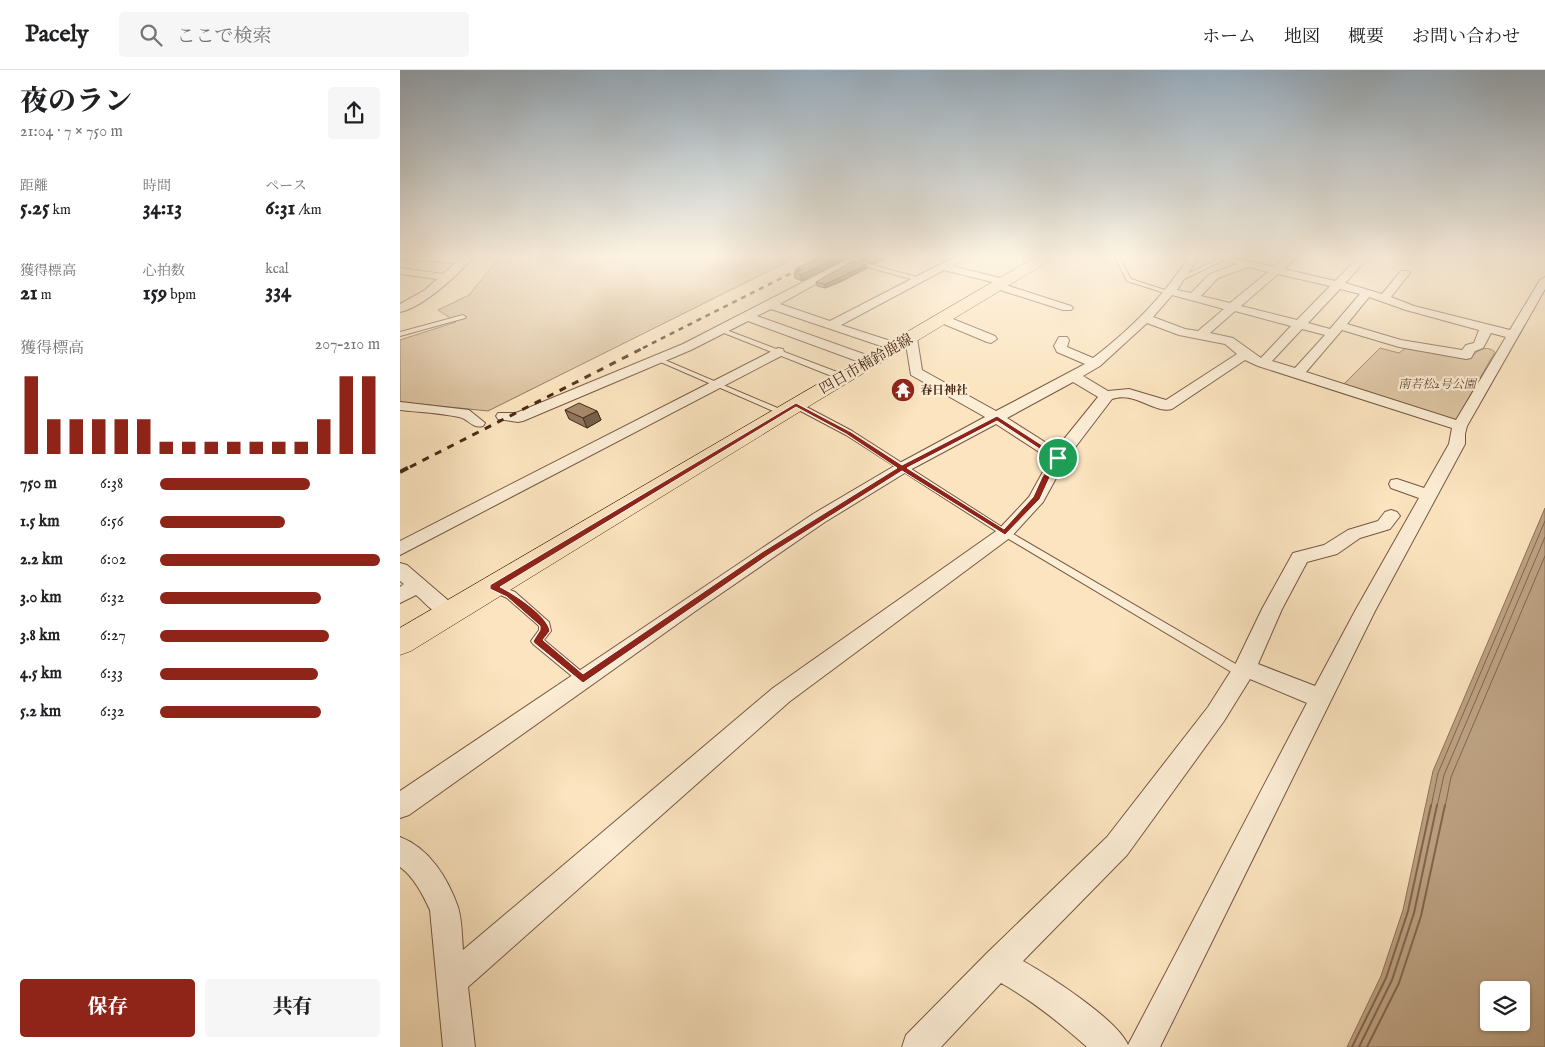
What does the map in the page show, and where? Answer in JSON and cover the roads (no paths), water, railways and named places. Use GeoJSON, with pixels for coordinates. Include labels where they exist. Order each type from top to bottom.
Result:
{"type":"FeatureCollection","features":[{"type":"Feature","properties":{"kind":"main road","name":"四日市楠鈴鹿線"},"geometry":{"type":"LineString","coordinates":[[400,643],[789,408],[974,301]]}},
{"type":"Feature","properties":{"kind":"street"},"geometry":{"type":"LineString","coordinates":[[400,309],[415,301]]}},
{"type":"Feature","properties":{"kind":"street"},"geometry":{"type":"LineString","coordinates":[[503,416],[518,418],[658,359],[779,301]]}},
{"type":"Feature","properties":{"kind":"street"},"geometry":{"type":"LineString","coordinates":[[831,325],[877,301]]}},
{"type":"Feature","properties":{"kind":"street"},"geometry":{"type":"LineString","coordinates":[[1047,301],[1067,308]]}},
{"type":"Feature","properties":{"kind":"street"},"geometry":{"type":"LineString","coordinates":[[400,806],[765,554],[902,468],[1075,377],[1096,363],[1161,301]]}},
{"type":"Feature","properties":{"kind":"street"},"geometry":{"type":"LineString","coordinates":[[1210,301],[1299,324],[1336,329],[1399,344],[1459,355],[1466,355],[1470,348],[1479,345],[1508,343]]}},
{"type":"Feature","properties":{"kind":"street"},"geometry":{"type":"LineString","coordinates":[[1201,334],[1239,301]]}},
{"type":"Feature","properties":{"kind":"street"},"geometry":{"type":"LineString","coordinates":[[1263,363],[1321,301]]}},
{"type":"Feature","properties":{"kind":"street"},"geometry":{"type":"LineString","coordinates":[[1297,374],[1360,301]]}},
{"type":"Feature","properties":{"kind":"street"},"geometry":{"type":"LineString","coordinates":[[1389,301],[1485,327],[1508,343]]}},
{"type":"Feature","properties":{"kind":"street"},"geometry":{"type":"LineString","coordinates":[[1143,1047],[1320,698],[1412,524],[1457,444],[1456,434],[1460,426],[1533,301]]}},
{"type":"Feature","properties":{"kind":"street"},"geometry":{"type":"LineString","coordinates":[[771,305],[831,325],[904,342],[916,372],[997,418],[1058,458]]}},
{"type":"Feature","properties":{"kind":"street"},"geometry":{"type":"LineString","coordinates":[[747,317],[870,361]]}},
{"type":"Feature","properties":{"kind":"street"},"geometry":{"type":"LineString","coordinates":[[1145,318],[1183,332],[1201,334],[1229,342],[1247,355],[1263,363],[1460,426]]}},
{"type":"Feature","properties":{"kind":"street"},"geometry":{"type":"LineString","coordinates":[[943,319],[992,339]]}},
{"type":"Feature","properties":{"kind":"street"},"geometry":{"type":"LineString","coordinates":[[1479,345],[1485,333],[1485,327]]}},
{"type":"Feature","properties":{"kind":"street"},"geometry":{"type":"LineString","coordinates":[[1063,340],[1061,348],[1096,363]]}},
{"type":"Feature","properties":{"kind":"street"},"geometry":{"type":"LineString","coordinates":[[400,549],[778,352]]}},
{"type":"Feature","properties":{"kind":"street"},"geometry":{"type":"LineString","coordinates":[[451,981],[781,695],[1005,533],[1037,498],[1046,477],[1058,458],[1106,396],[1121,391],[1167,406],[1239,357],[1247,355]]}},
{"type":"Feature","properties":{"kind":"street"},"geometry":{"type":"LineString","coordinates":[[1075,377],[1106,396]]}},
{"type":"Feature","properties":{"kind":"street"},"geometry":{"type":"LineString","coordinates":[[400,406],[448,413],[464,412],[478,424]]}},
{"type":"Feature","properties":{"kind":"street"},"geometry":{"type":"LineString","coordinates":[[1396,484],[1428,495]]}},
{"type":"Feature","properties":{"kind":"street"},"geometry":{"type":"LineString","coordinates":[[918,1047],[998,964],[1117,846],[1216,714],[1243,670],[1272,609],[1300,558],[1330,550],[1354,534],[1384,525],[1385,514],[1412,524]]}},
{"type":"Feature","properties":{"kind":"street"},"geometry":{"type":"LineString","coordinates":[[400,570],[450,613]]}},
{"type":"Feature","properties":{"kind":"street"},"geometry":{"type":"LineString","coordinates":[[400,596],[418,585]]}},
{"type":"Feature","properties":{"kind":"street"},"geometry":{"type":"LineString","coordinates":[[1243,670],[1320,698]]}},
{"type":"Feature","properties":{"kind":"street"},"geometry":{"type":"LineString","coordinates":[[400,850],[416,862],[433,886],[444,909],[459,1047]]}},
{"type":"Feature","properties":{"kind":"street"},"geometry":{"type":"LineString","coordinates":[[998,964],[1032,983],[1072,1012],[1112,1047]]}},
{"type":"Feature","properties":{"kind":"lane"},"geometry":{"type":"LineString","coordinates":[[400,334],[463,317]]}},
{"type":"Feature","properties":{"kind":"lane"},"geometry":{"type":"LineString","coordinates":[[721,330],[842,377]]}},
{"type":"Feature","properties":{"kind":"lane"},"geometry":{"type":"LineString","coordinates":[[658,359],[717,384],[789,408],[849,433],[1005,533],[1243,670]]}},
{"type":"Feature","properties":{"kind":"lane"},"geometry":{"type":"LineString","coordinates":[[493,587],[510,595],[545,625],[545,631],[537,641],[583,679]]}},
{"type":"Feature","properties":{"kind":"water"},"geometry":{"type":"Polygon","coordinates":[[[1545,508],[1545,1047],[1347,1047],[1381,976],[1403,910],[1433,771],[1545,508]]]}},
{"type":"Feature","properties":{"kind":"railway"},"geometry":{"type":"LineString","coordinates":[[643,348],[737,301]]}},
{"type":"Feature","properties":{"kind":"railway"},"geometry":{"type":"LineString","coordinates":[[410,467],[645,347]]}},
{"type":"Feature","properties":{"kind":"railway"},"geometry":{"type":"LineString","coordinates":[[400,472],[413,465]]}},
{"type":"Feature","properties":{"kind":"place","name":"春日神社"},"geometry":{"type":"Point","coordinates":[903,390]}},
{"type":"Feature","properties":{"kind":"park label","name":"南若松2号公園"},"geometry":{"type":"Point","coordinates":[1437,384]}}]}
